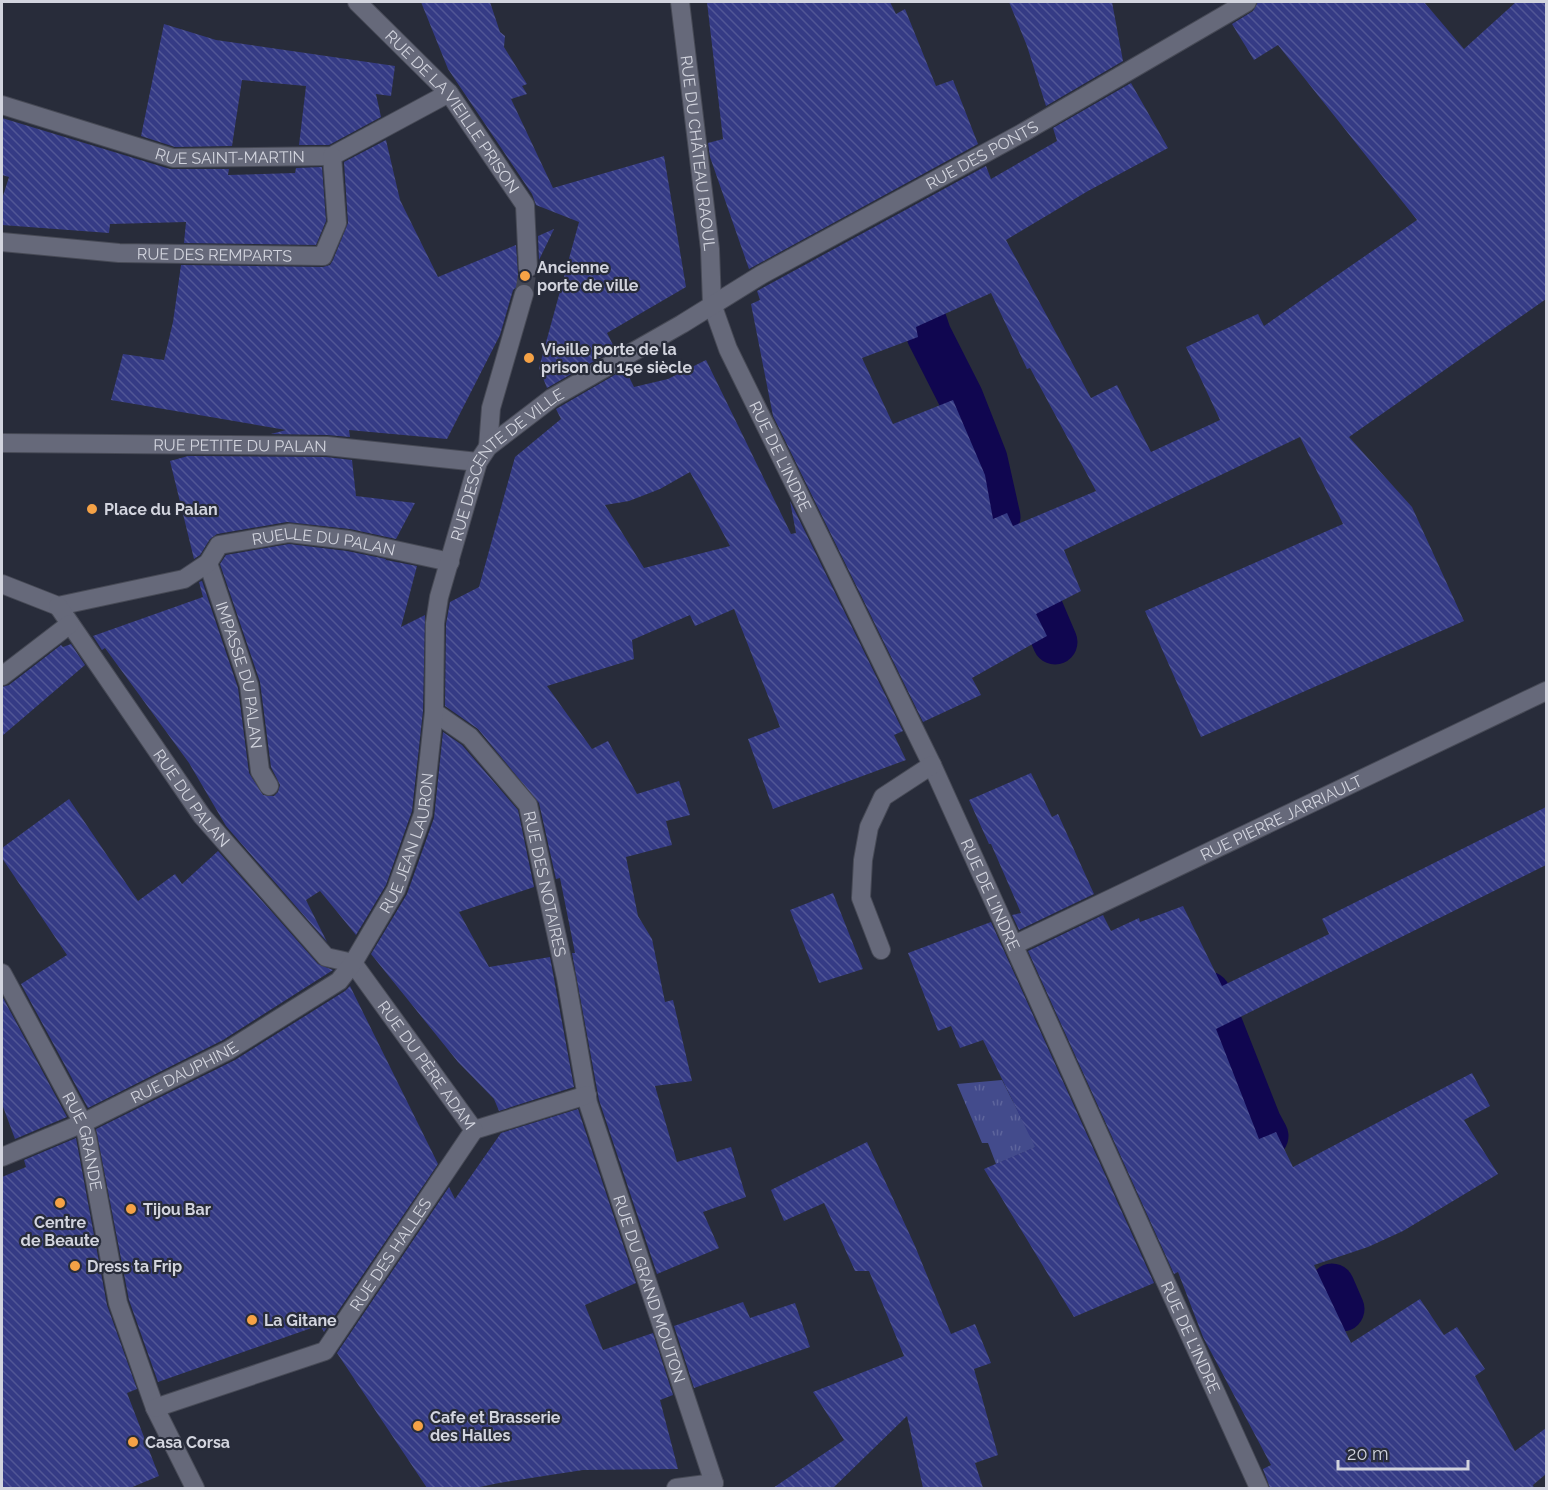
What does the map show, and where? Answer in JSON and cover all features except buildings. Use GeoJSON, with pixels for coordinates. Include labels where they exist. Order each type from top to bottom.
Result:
{"type":"FeatureCollection","features":[{"type":"Feature","properties":{"kind":"street","name":"RUE DE LA VIEILLE PRISON"},"geometry":{"type":"LineString","coordinates":[[357,2],[449,93],[525,205],[528,268]]}},
{"type":"Feature","properties":{"kind":"street","name":"RUE DU CHÂTEAU RAOUL"},"geometry":{"type":"LineString","coordinates":[[680,2],[710,249],[712,304]]}},
{"type":"Feature","properties":{"kind":"street","name":"RUE DES PONTS"},"geometry":{"type":"LineString","coordinates":[[712,304],[1024,132],[1247,2]]}},
{"type":"Feature","properties":{"kind":"street","name":"RUE SAINT-MARTIN"},"geometry":{"type":"LineString","coordinates":[[2,105],[173,158],[332,156],[449,93]]}},
{"type":"Feature","properties":{"kind":"street","name":"RUE DES REMPARTS"},"geometry":{"type":"LineString","coordinates":[[2,242],[119,253],[323,256],[337,223],[332,156]]}},
{"type":"Feature","properties":{"kind":"street"},"geometry":{"type":"LineString","coordinates":[[483,454],[490,408],[524,294]]}},
{"type":"Feature","properties":{"kind":"street","name":"RUE DESCENTE DE VILLE"},"geometry":{"type":"LineString","coordinates":[[434,712],[435,623],[439,597],[483,454],[552,398],[682,324],[712,304]]}},
{"type":"Feature","properties":{"kind":"street","name":"RUE DE L'INDRE"},"geometry":{"type":"LineString","coordinates":[[712,304],[728,349],[932,765],[1259,1488]]}},
{"type":"Feature","properties":{"kind":"street","name":"RUE PETITE DU PALAN"},"geometry":{"type":"LineString","coordinates":[[2,443],[327,446],[483,454]]}},
{"type":"Feature","properties":{"kind":"street","name":"RUELLE DU PALAN"},"geometry":{"type":"LineString","coordinates":[[208,563],[219,545],[288,534],[349,540],[450,562]]}},
{"type":"Feature","properties":{"kind":"street"},"geometry":{"type":"LineString","coordinates":[[2,584],[58,606],[184,579],[208,563]]}},
{"type":"Feature","properties":{"kind":"street","name":"IMPASSE DU PALAN"},"geometry":{"type":"LineString","coordinates":[[208,563],[249,686],[260,771],[269,786]]}},
{"type":"Feature","properties":{"kind":"street","name":"RUE DU PALAN"},"geometry":{"type":"LineString","coordinates":[[58,606],[202,816],[326,957],[352,963]]}},
{"type":"Feature","properties":{"kind":"street"},"geometry":{"type":"LineString","coordinates":[[2,676],[70,624]]}},
{"type":"Feature","properties":{"kind":"street","name":"RUE PIERRE JARRIAULT"},"geometry":{"type":"LineString","coordinates":[[1014,945],[1546,690]]}},
{"type":"Feature","properties":{"kind":"street","name":"RUE JEAN LAURON"},"geometry":{"type":"LineString","coordinates":[[352,963],[396,890],[423,814],[434,712]]}},
{"type":"Feature","properties":{"kind":"street","name":"RUE DES NOTAIRES"},"geometry":{"type":"LineString","coordinates":[[434,712],[470,736],[528,805],[566,978],[587,1095]]}},
{"type":"Feature","properties":{"kind":"street"},"geometry":{"type":"LineString","coordinates":[[881,950],[861,898],[863,860],[869,827],[883,797],[932,765]]}},
{"type":"Feature","properties":{"kind":"street","name":"RUE DAUPHINE"},"geometry":{"type":"LineString","coordinates":[[2,1156],[83,1123],[229,1050],[339,981],[352,963]]}},
{"type":"Feature","properties":{"kind":"street","name":"RUE DU PÈRE ADAM"},"geometry":{"type":"LineString","coordinates":[[352,963],[474,1130],[587,1095]]}},
{"type":"Feature","properties":{"kind":"street","name":"RUE GRANDE"},"geometry":{"type":"LineString","coordinates":[[2,974],[83,1123],[118,1303],[155,1408],[189,1483]]}},
{"type":"Feature","properties":{"kind":"street","name":"RUE DU GRAND MOUTON"},"geometry":{"type":"LineString","coordinates":[[587,1095],[717,1487]]}},
{"type":"Feature","properties":{"kind":"street","name":"RUE DES HALLES"},"geometry":{"type":"LineString","coordinates":[[155,1408],[325,1351],[474,1130]]}},
{"type":"Feature","properties":{"kind":"street"},"geometry":{"type":"LineString","coordinates":[[676,1488],[717,1487]]}},
{"type":"Feature","properties":{"kind":"green space"},"geometry":{"type":"Polygon","coordinates":[[[1002,1080],[1036,1147],[996,1164],[988,1143],[982,1143],[957,1084],[1002,1080]]]}},
{"type":"Feature","properties":{"kind":"waterway"},"geometry":{"type":"LineString","coordinates":[[912,285],[929,335],[961,398],[985,459],[998,517]]}},
{"type":"Feature","properties":{"kind":"waterway"},"geometry":{"type":"LineString","coordinates":[[1029,581],[1055,642]]}},
{"type":"Feature","properties":{"kind":"waterway"},"geometry":{"type":"LineString","coordinates":[[1208,994],[1266,1136]]}},
{"type":"Feature","properties":{"kind":"waterway"},"geometry":{"type":"LineString","coordinates":[[1332,1286],[1342,1309]]}},
{"type":"Feature","properties":{"kind":"tunnel"},"geometry":{"type":"LineString","coordinates":[[524,294],[528,268]]}},
{"type":"Feature","properties":{"kind":"place","name":"Ancienne porte de ville"},"geometry":{"type":"Point","coordinates":[525,276]}},
{"type":"Feature","properties":{"kind":"place","name":"Vieille porte de la prison du 15e siècle"},"geometry":{"type":"Point","coordinates":[529,358]}},
{"type":"Feature","properties":{"kind":"place","name":"Place du Palan"},"geometry":{"type":"Point","coordinates":[92,509]}},
{"type":"Feature","properties":{"kind":"place","name":"Centre de Beaute"},"geometry":{"type":"Point","coordinates":[60,1203]}},
{"type":"Feature","properties":{"kind":"place","name":"Tijou Bar"},"geometry":{"type":"Point","coordinates":[131,1209]}},
{"type":"Feature","properties":{"kind":"place","name":"Dress ta Frip"},"geometry":{"type":"Point","coordinates":[75,1266]}},
{"type":"Feature","properties":{"kind":"place","name":"La Gitane"},"geometry":{"type":"Point","coordinates":[252,1320]}},
{"type":"Feature","properties":{"kind":"place","name":"Cafe et Brasserie des Halles"},"geometry":{"type":"Point","coordinates":[418,1426]}},
{"type":"Feature","properties":{"kind":"place","name":"Casa Corsa"},"geometry":{"type":"Point","coordinates":[133,1442]}}]}
